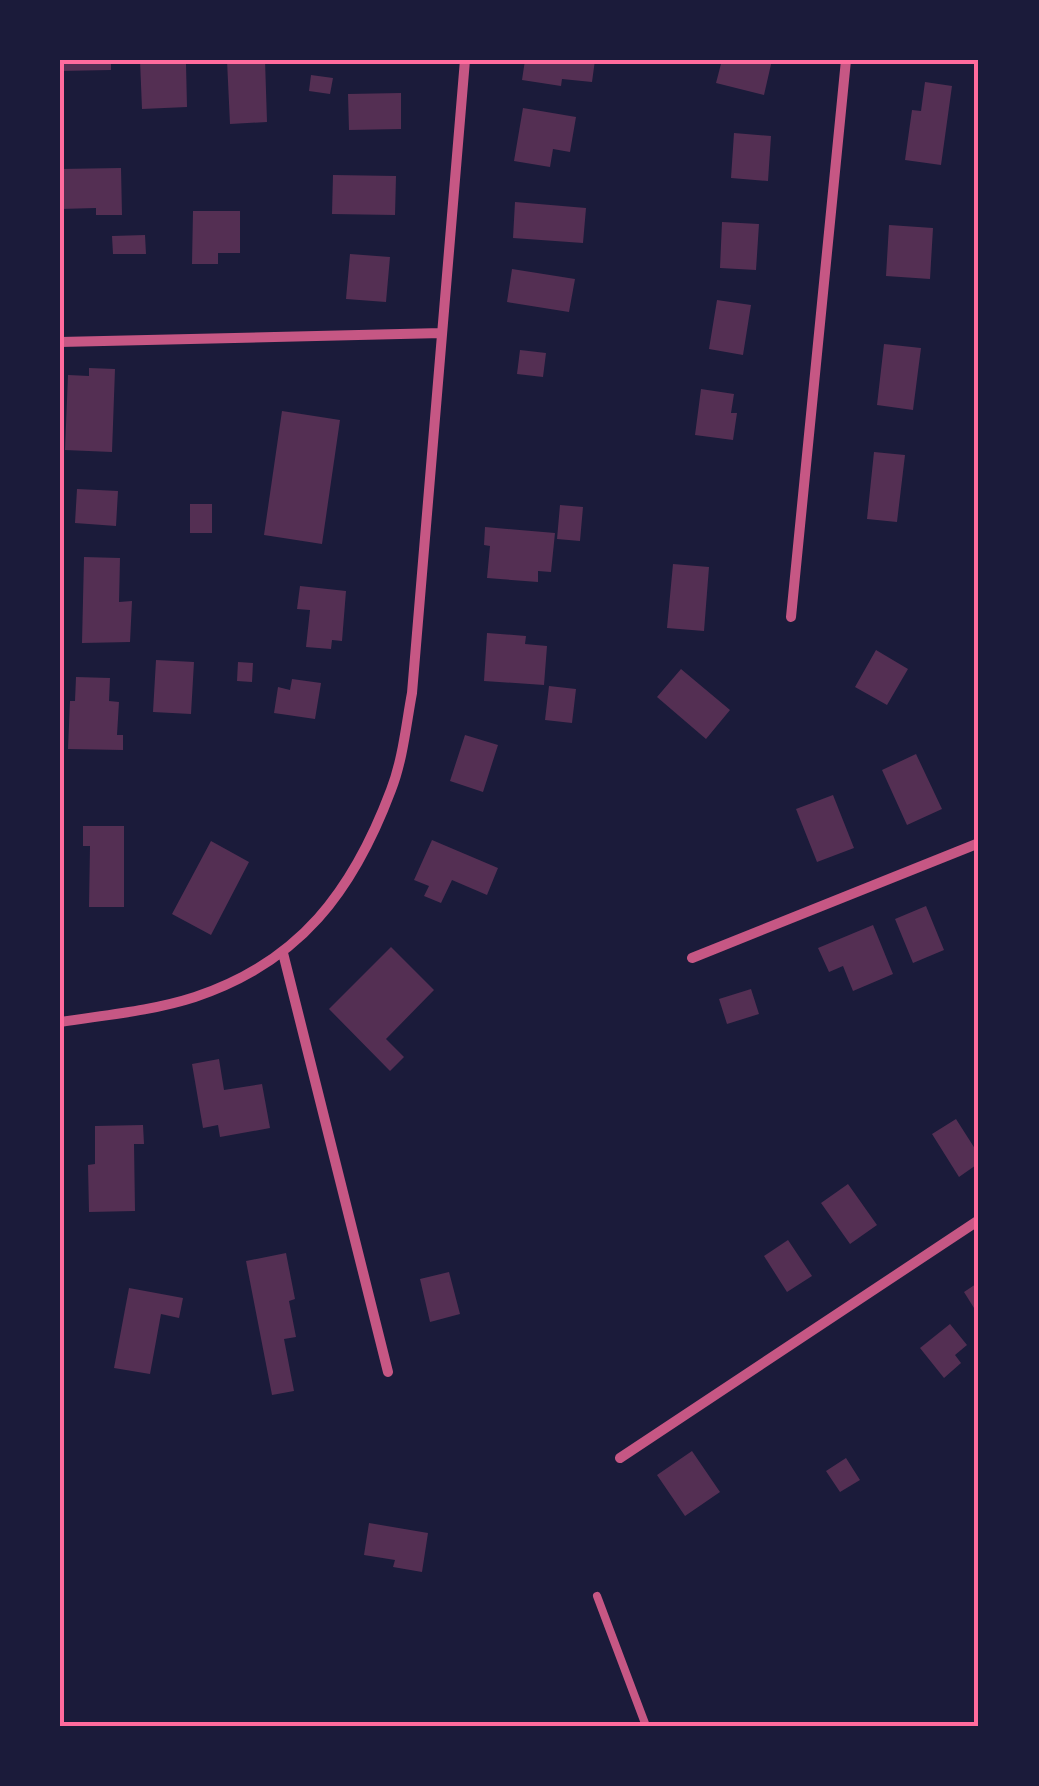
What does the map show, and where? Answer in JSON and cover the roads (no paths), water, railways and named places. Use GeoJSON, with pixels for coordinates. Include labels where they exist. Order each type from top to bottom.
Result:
{"type":"FeatureCollection","features":[{"type":"Feature","properties":{"kind":"street"},"geometry":{"type":"LineString","coordinates":[[60,1022],[195,997],[283,953],[310,930],[330,905],[360,856],[391,789],[412,693],[466,60]]}},
{"type":"Feature","properties":{"kind":"street"},"geometry":{"type":"LineString","coordinates":[[791,617],[846,60]]}},
{"type":"Feature","properties":{"kind":"street"},"geometry":{"type":"LineString","coordinates":[[60,342],[442,333]]}},
{"type":"Feature","properties":{"kind":"street"},"geometry":{"type":"LineString","coordinates":[[692,958],[979,843]]}},
{"type":"Feature","properties":{"kind":"street"},"geometry":{"type":"LineString","coordinates":[[283,953],[388,1372]]}},
{"type":"Feature","properties":{"kind":"street"},"geometry":{"type":"LineString","coordinates":[[620,1458],[979,1220]]}},
{"type":"Feature","properties":{"kind":"lane"},"geometry":{"type":"LineString","coordinates":[[597,1596],[646,1726]]}}]}
